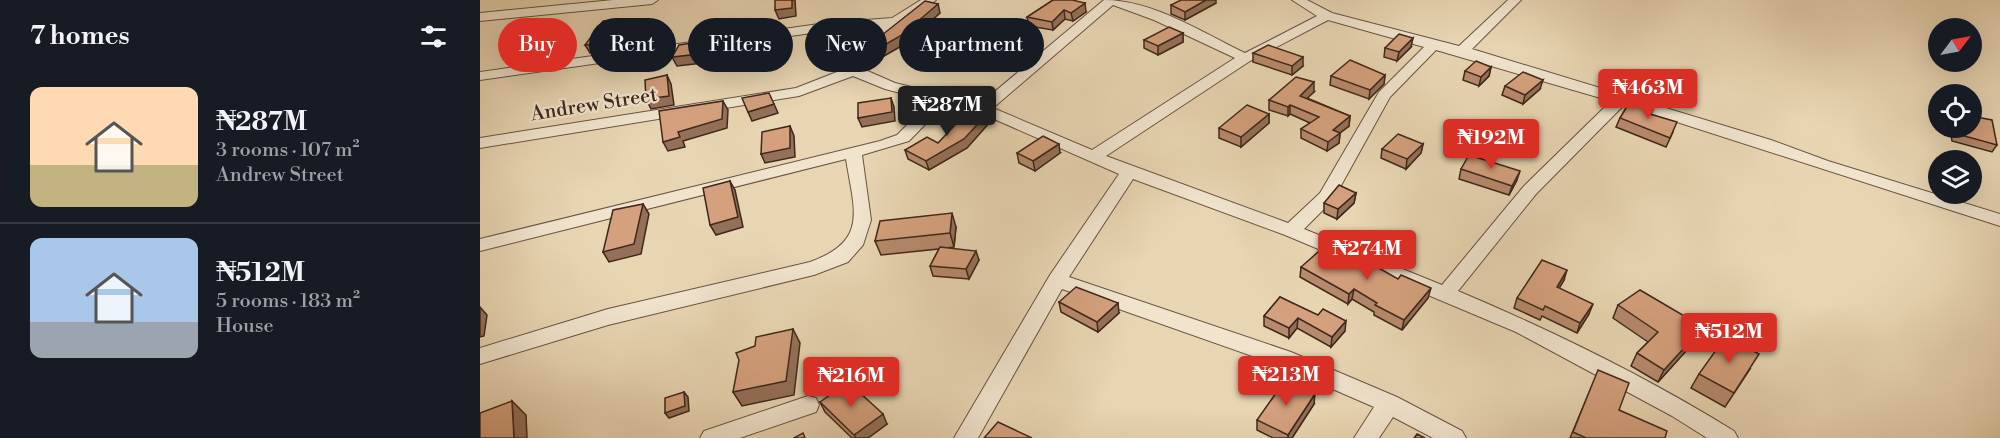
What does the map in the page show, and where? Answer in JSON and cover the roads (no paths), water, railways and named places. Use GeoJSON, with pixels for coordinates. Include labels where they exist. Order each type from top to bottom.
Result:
{"type":"FeatureCollection","features":[{"type":"Feature","properties":{"kind":"street"},"geometry":{"type":"LineString","coordinates":[[480,17],[652,0]]}},
{"type":"Feature","properties":{"kind":"street"},"geometry":{"type":"LineString","coordinates":[[887,28],[930,0]]}},
{"type":"Feature","properties":{"kind":"street"},"geometry":{"type":"LineString","coordinates":[[983,109],[1111,0],[1159,17],[1245,58]]}},
{"type":"Feature","properties":{"kind":"street"},"geometry":{"type":"LineString","coordinates":[[1298,0],[1327,15],[1462,51],[1765,143],[1822,165],[2000,220]]}},
{"type":"Feature","properties":{"kind":"street"},"geometry":{"type":"LineString","coordinates":[[1462,51],[1515,0]]}},
{"type":"Feature","properties":{"kind":"street"},"geometry":{"type":"LineString","coordinates":[[1094,156],[1245,58],[1327,15]]}},
{"type":"Feature","properties":{"kind":"street"},"geometry":{"type":"LineString","coordinates":[[480,76],[814,28],[895,22]]}},
{"type":"Feature","properties":{"kind":"street"},"geometry":{"type":"LineString","coordinates":[[1292,231],[1327,196],[1384,95],[1433,45]]}},
{"type":"Feature","properties":{"kind":"street","name":"Andrew Street"},"geometry":{"type":"LineString","coordinates":[[480,143],[799,92],[849,72]]}},
{"type":"Feature","properties":{"kind":"street"},"geometry":{"type":"LineString","coordinates":[[855,72],[890,86],[983,109],[1129,172],[1292,231],[1445,294],[1523,327],[1680,410],[1726,438]]}},
{"type":"Feature","properties":{"kind":"street"},"geometry":{"type":"LineString","coordinates":[[480,245],[903,138],[942,98]]}},
{"type":"Feature","properties":{"kind":"street"},"geometry":{"type":"LineString","coordinates":[[1445,294],[1530,190],[1620,100]]}},
{"type":"Feature","properties":{"kind":"street"},"geometry":{"type":"LineString","coordinates":[[480,356],[608,317],[814,268],[845,255],[857,237],[863,220],[853,152]]}},
{"type":"Feature","properties":{"kind":"street"},"geometry":{"type":"LineString","coordinates":[[966,438],[1057,280],[1129,172]]}},
{"type":"Feature","properties":{"kind":"street"},"geometry":{"type":"LineString","coordinates":[[1057,280],[1283,358],[1389,404],[1454,438]]}},
{"type":"Feature","properties":{"kind":"street"},"geometry":{"type":"LineString","coordinates":[[1366,438],[1389,404]]}},
{"type":"Feature","properties":{"kind":"street"},"geometry":{"type":"LineString","coordinates":[[712,438],[808,405]]}}]}
